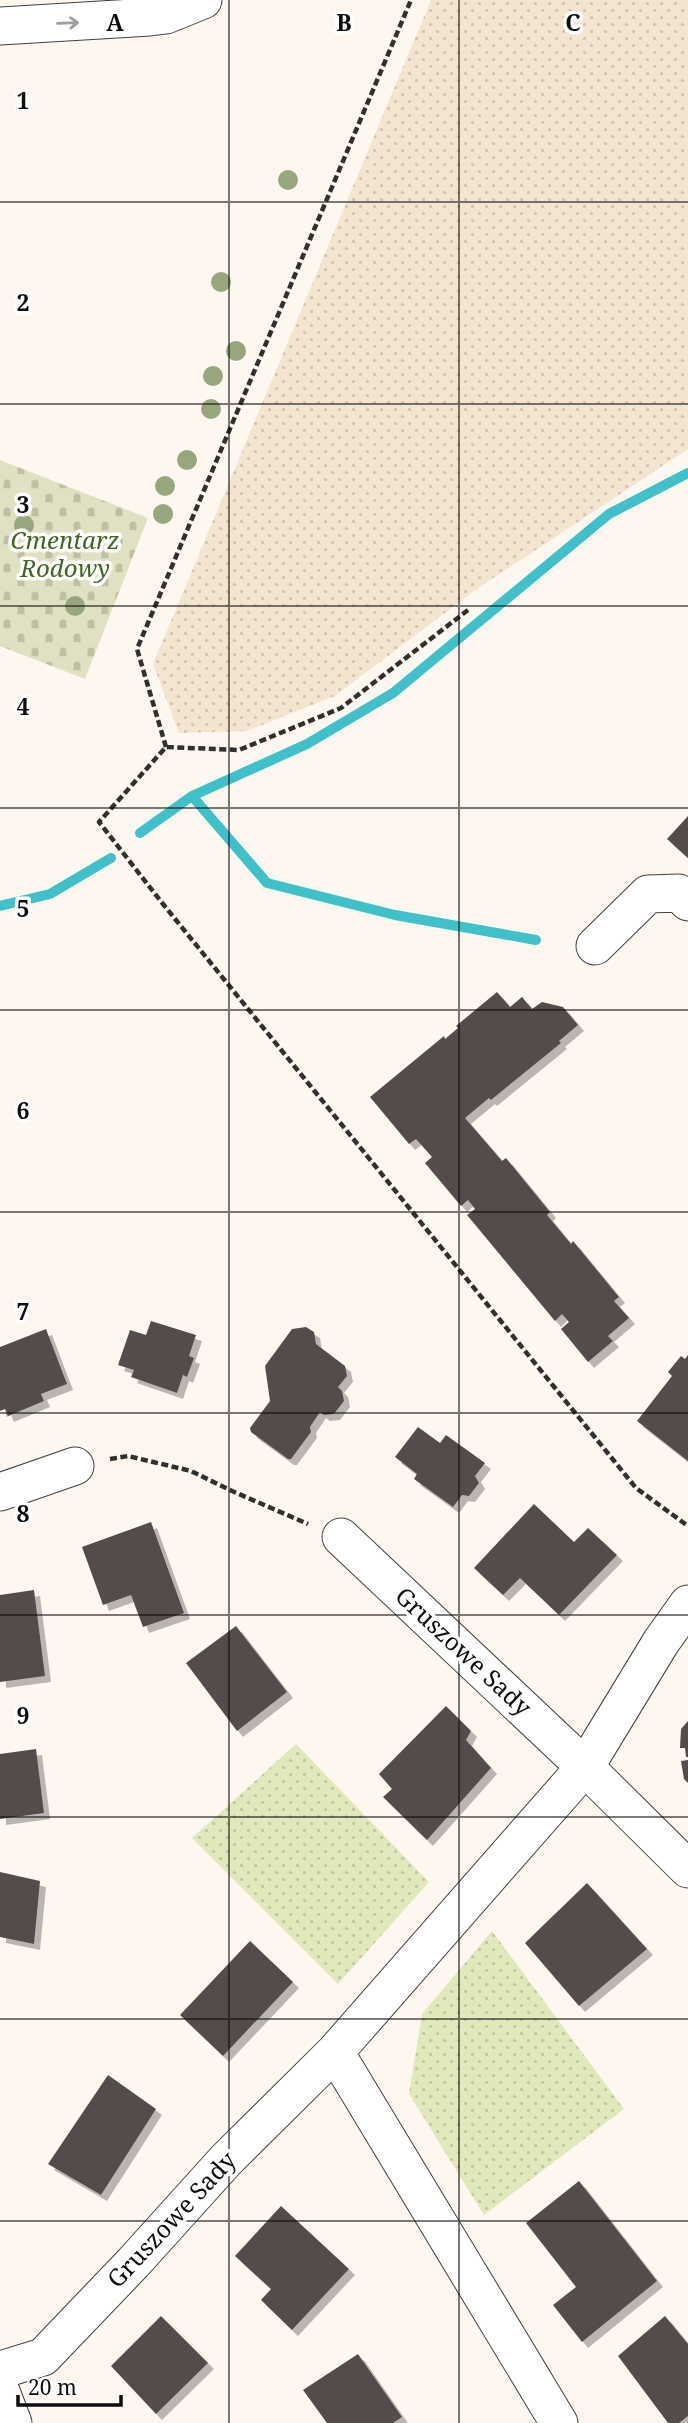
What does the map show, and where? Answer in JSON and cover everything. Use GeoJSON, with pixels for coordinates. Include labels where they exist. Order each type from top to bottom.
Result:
{"type":"FeatureCollection","features":[{"type":"Feature","properties":{"kind":"street"},"geometry":{"type":"LineString","coordinates":[[0,2],[36,0]]}},
{"type":"Feature","properties":{"kind":"street"},"geometry":{"type":"LineString","coordinates":[[0,26],[166,15],[203,0]]}},
{"type":"Feature","properties":{"kind":"street"},"geometry":{"type":"LineString","coordinates":[[595,946],[648,894],[678,893],[688,902]]}},
{"type":"Feature","properties":{"kind":"street"},"geometry":{"type":"LineString","coordinates":[[0,1492],[75,1466]]}},
{"type":"Feature","properties":{"kind":"street","name":"Gruszowe Sady"},"geometry":{"type":"LineString","coordinates":[[341,1537],[585,1767],[688,1869]]}},
{"type":"Feature","properties":{"kind":"street"},"geometry":{"type":"LineString","coordinates":[[585,1767],[661,1642],[688,1604]]}},
{"type":"Feature","properties":{"kind":"street","name":"Gruszowe Sady"},"geometry":{"type":"LineString","coordinates":[[0,2370],[43,2357],[226,2160],[335,2052],[585,1767]]}},
{"type":"Feature","properties":{"kind":"street"},"geometry":{"type":"LineString","coordinates":[[335,2052],[559,2423]]}},
{"type":"Feature","properties":{"kind":"street"},"geometry":{"type":"LineString","coordinates":[[0,2389],[13,2423]]}},
{"type":"Feature","properties":{"kind":"path"},"geometry":{"type":"LineString","coordinates":[[166,747],[137,649],[411,0]]}},
{"type":"Feature","properties":{"kind":"path"},"geometry":{"type":"LineString","coordinates":[[166,747],[239,750],[341,708],[468,610]]}},
{"type":"Feature","properties":{"kind":"path"},"geometry":{"type":"LineString","coordinates":[[166,747],[99,822],[636,1488],[688,1526]]}},
{"type":"Feature","properties":{"kind":"path"},"geometry":{"type":"LineString","coordinates":[[75,1466],[128,1456],[191,1471],[232,1492],[341,1537]]}},
{"type":"Feature","properties":{"kind":"shaded area"},"geometry":{"type":"Polygon","coordinates":[[[431,0],[688,0],[688,449],[474,591],[335,696],[247,731],[179,733],[153,664],[431,0]]]}},
{"type":"Feature","properties":{"kind":"green space","name":"Cmentarz Rodowy"},"geometry":{"type":"Polygon","coordinates":[[[0,460],[148,518],[85,679],[0,646],[0,460]]]}},
{"type":"Feature","properties":{"kind":"green space"},"geometry":{"type":"Polygon","coordinates":[[[296,1744],[429,1882],[338,1984],[192,1838],[296,1744]]]}},
{"type":"Feature","properties":{"kind":"green space"},"geometry":{"type":"Polygon","coordinates":[[[492,1931],[624,2109],[484,2215],[409,2094],[422,2014],[492,1931]]]}},
{"type":"Feature","properties":{"kind":"building"},"geometry":{"type":"Polygon","coordinates":[[[688,816],[688,858],[667,839],[688,816]]]}},
{"type":"Feature","properties":{"kind":"building"},"geometry":{"type":"Polygon","coordinates":[[[497,992],[510,1007],[522,997],[532,1009],[542,1002],[563,1007],[578,1025],[559,1041],[561,1043],[465,1118],[502,1161],[506,1158],[550,1212],[547,1215],[571,1244],[573,1241],[619,1297],[614,1301],[629,1318],[608,1336],[613,1341],[588,1362],[561,1329],[569,1322],[562,1314],[555,1321],[467,1215],[475,1209],[468,1200],[461,1206],[425,1163],[432,1157],[416,1139],[409,1144],[370,1097],[444,1036],[445,1039],[458,1028],[456,1026],[497,992]]]}},
{"type":"Feature","properties":{"kind":"building"},"geometry":{"type":"Polygon","coordinates":[[[151,1321],[196,1335],[189,1356],[194,1358],[187,1377],[183,1375],[177,1393],[131,1377],[134,1370],[118,1365],[130,1330],[146,1335],[151,1321]]]}},
{"type":"Feature","properties":{"kind":"building"},"geometry":{"type":"Polygon","coordinates":[[[306,1327],[314,1332],[316,1344],[345,1366],[347,1376],[338,1387],[342,1391],[344,1401],[334,1414],[324,1415],[320,1412],[310,1427],[311,1432],[291,1459],[288,1459],[251,1432],[250,1428],[270,1401],[265,1366],[292,1329],[306,1327]]]}},
{"type":"Feature","properties":{"kind":"building"},"geometry":{"type":"Polygon","coordinates":[[[46,1329],[67,1384],[41,1394],[44,1401],[8,1416],[5,1409],[0,1411],[0,1347],[46,1329]]]}},
{"type":"Feature","properties":{"kind":"building"},"geometry":{"type":"Polygon","coordinates":[[[688,1355],[688,1461],[637,1421],[672,1376],[668,1372],[681,1356],[685,1359],[688,1355]]]}},
{"type":"Feature","properties":{"kind":"building"},"geometry":{"type":"Polygon","coordinates":[[[418,1427],[440,1443],[446,1435],[485,1463],[475,1476],[479,1483],[469,1496],[462,1495],[453,1507],[414,1479],[417,1474],[395,1457],[418,1427]]]}},
{"type":"Feature","properties":{"kind":"building"},"geometry":{"type":"Polygon","coordinates":[[[534,1504],[574,1542],[588,1528],[617,1555],[559,1615],[520,1578],[503,1595],[474,1568],[534,1504]]]}},
{"type":"Feature","properties":{"kind":"building"},"geometry":{"type":"Polygon","coordinates":[[[151,1522],[184,1613],[143,1627],[131,1595],[103,1605],[82,1547],[151,1522]]]}},
{"type":"Feature","properties":{"kind":"building"},"geometry":{"type":"Polygon","coordinates":[[[34,1590],[45,1676],[0,1682],[0,1595],[34,1590]]]}},
{"type":"Feature","properties":{"kind":"building"},"geometry":{"type":"Polygon","coordinates":[[[236,1626],[287,1692],[237,1731],[186,1663],[236,1626]]]}},
{"type":"Feature","properties":{"kind":"building"},"geometry":{"type":"Polygon","coordinates":[[[446,1706],[471,1731],[466,1740],[491,1768],[427,1840],[383,1797],[392,1789],[379,1774],[446,1706]]]}},
{"type":"Feature","properties":{"kind":"building"},"geometry":{"type":"Polygon","coordinates":[[[688,1721],[686,1757],[685,1748],[680,1748],[681,1729],[688,1721]]]}},
{"type":"Feature","properties":{"kind":"building"},"geometry":{"type":"Polygon","coordinates":[[[36,1749],[44,1813],[0,1819],[0,1754],[36,1749]]]}},
{"type":"Feature","properties":{"kind":"building"},"geometry":{"type":"Polygon","coordinates":[[[688,1760],[688,1783],[684,1779],[681,1761],[688,1760]]]}},
{"type":"Feature","properties":{"kind":"building"},"geometry":{"type":"Polygon","coordinates":[[[0,1872],[40,1881],[34,1944],[0,1937],[0,1872]]]}},
{"type":"Feature","properties":{"kind":"building"},"geometry":{"type":"Polygon","coordinates":[[[587,1883],[647,1949],[579,2006],[525,1943],[587,1883]]]}},
{"type":"Feature","properties":{"kind":"building"},"geometry":{"type":"Polygon","coordinates":[[[250,1941],[293,1982],[223,2056],[180,2015],[250,1941]]]}},
{"type":"Feature","properties":{"kind":"building"},"geometry":{"type":"Polygon","coordinates":[[[108,2075],[156,2109],[101,2195],[48,2164],[108,2075]]]}},
{"type":"Feature","properties":{"kind":"building"},"geometry":{"type":"Polygon","coordinates":[[[579,2181],[657,2281],[582,2342],[553,2305],[576,2287],[526,2223],[579,2181]]]}},
{"type":"Feature","properties":{"kind":"building"},"geometry":{"type":"Polygon","coordinates":[[[281,2206],[349,2269],[292,2330],[261,2300],[271,2289],[235,2256],[281,2206]]]}},
{"type":"Feature","properties":{"kind":"building"},"geometry":{"type":"Polygon","coordinates":[[[161,2316],[208,2363],[156,2414],[111,2366],[161,2316]]]}},
{"type":"Feature","properties":{"kind":"building"},"geometry":{"type":"Polygon","coordinates":[[[665,2316],[688,2344],[688,2416],[679,2423],[668,2423],[618,2356],[665,2316]]]}},
{"type":"Feature","properties":{"kind":"building"},"geometry":{"type":"Polygon","coordinates":[[[358,2354],[402,2417],[393,2423],[327,2423],[303,2390],[358,2354]]]}},
{"type":"Feature","properties":{"kind":"waterway"},"geometry":{"type":"LineString","coordinates":[[140,833],[192,796],[307,744],[393,693],[609,514],[688,473]]}},
{"type":"Feature","properties":{"kind":"waterway"},"geometry":{"type":"LineString","coordinates":[[192,796],[267,883],[395,915],[536,940]]}},
{"type":"Feature","properties":{"kind":"waterway"},"geometry":{"type":"LineString","coordinates":[[0,906],[50,894],[111,858]]}}]}
